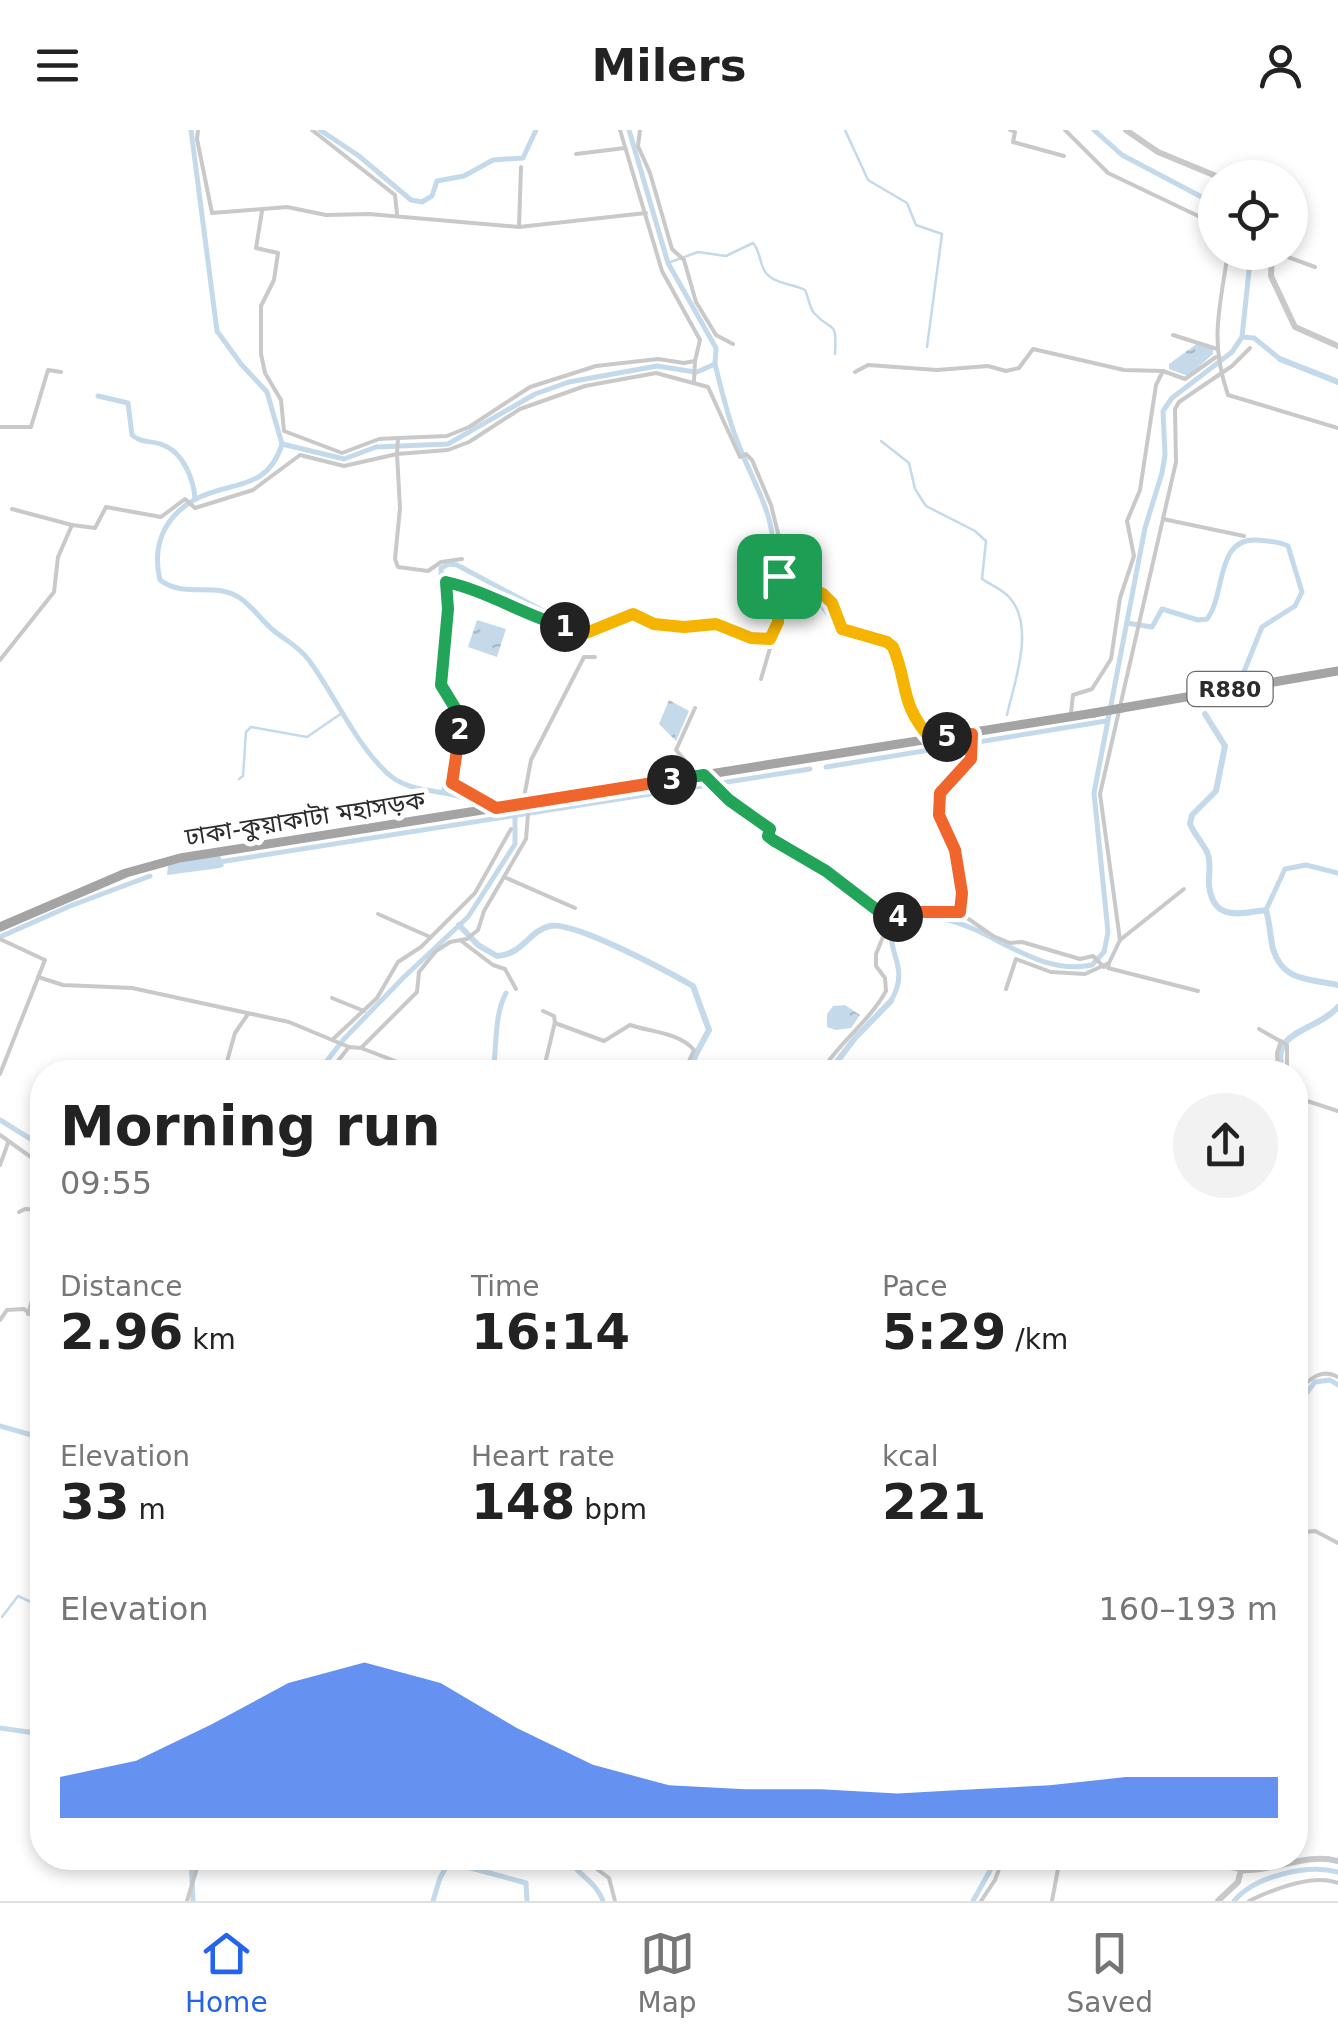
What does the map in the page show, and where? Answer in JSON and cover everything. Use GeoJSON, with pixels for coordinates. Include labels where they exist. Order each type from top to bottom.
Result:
{"type":"FeatureCollection","features":[{"type":"Feature","properties":{"kind":"main road","name":"ঢাকা-কুয়াকাটা মহাসড়ক"},"geometry":{"type":"LineString","coordinates":[[0,926],[150,864],[972,734],[1338,671]]}},
{"type":"Feature","properties":{"kind":"street"},"geometry":{"type":"LineString","coordinates":[[198,130],[212,213],[287,207],[326,215],[397,216],[519,227],[646,212]]}},
{"type":"Feature","properties":{"kind":"street"},"geometry":{"type":"LineString","coordinates":[[312,130],[395,195],[397,216]]}},
{"type":"Feature","properties":{"kind":"street"},"geometry":{"type":"LineString","coordinates":[[620,130],[662,271],[700,340],[694,382]]}},
{"type":"Feature","properties":{"kind":"street"},"geometry":{"type":"LineString","coordinates":[[640,130],[638,146],[672,248],[684,260],[696,302],[716,335],[733,344]]}},
{"type":"Feature","properties":{"kind":"street"},"geometry":{"type":"LineString","coordinates":[[1010,130],[1016,132],[1014,142],[1064,156]]}},
{"type":"Feature","properties":{"kind":"street"},"geometry":{"type":"LineString","coordinates":[[1065,130],[1108,173],[1198,216]]}},
{"type":"Feature","properties":{"kind":"street"},"geometry":{"type":"LineString","coordinates":[[1126,130],[1158,152],[1198,169]]}},
{"type":"Feature","properties":{"kind":"street"},"geometry":{"type":"LineString","coordinates":[[576,154],[625,148]]}},
{"type":"Feature","properties":{"kind":"street"},"geometry":{"type":"LineString","coordinates":[[519,227],[521,167]]}},
{"type":"Feature","properties":{"kind":"street"},"geometry":{"type":"LineString","coordinates":[[262,211],[256,248],[278,252],[274,280],[261,306],[262,366],[281,400],[284,431],[300,440],[342,453],[380,439],[448,436],[530,387],[596,366],[658,359],[684,364],[696,361]]}},
{"type":"Feature","properties":{"kind":"street"},"geometry":{"type":"LineString","coordinates":[[1308,264],[1315,267]]}},
{"type":"Feature","properties":{"kind":"street"},"geometry":{"type":"LineString","coordinates":[[1225,270],[1216,324],[1216,357],[1228,395],[1338,428]]}},
{"type":"Feature","properties":{"kind":"street"},"geometry":{"type":"LineString","coordinates":[[1272,270],[1294,327],[1338,346]]}},
{"type":"Feature","properties":{"kind":"street"},"geometry":{"type":"LineString","coordinates":[[1173,335],[1218,349]]}},
{"type":"Feature","properties":{"kind":"street"},"geometry":{"type":"LineString","coordinates":[[855,372],[868,365],[936,370],[988,366],[1006,371],[1020,368],[1033,348],[1124,370],[1164,372],[1185,379],[1216,357]]}},
{"type":"Feature","properties":{"kind":"street"},"geometry":{"type":"LineString","coordinates":[[1120,940],[1100,794],[1176,462],[1176,409],[1179,402],[1250,348]]}},
{"type":"Feature","properties":{"kind":"street"},"geometry":{"type":"LineString","coordinates":[[0,427],[31,427],[48,370],[61,372]]}},
{"type":"Feature","properties":{"kind":"street"},"geometry":{"type":"LineString","coordinates":[[1071,717],[1074,695],[1092,689],[1111,659],[1120,598],[1134,556],[1127,521],[1138,494],[1156,385],[1164,372]]}},
{"type":"Feature","properties":{"kind":"street"},"geometry":{"type":"LineString","coordinates":[[12,509],[95,528],[108,506],[161,517],[186,499],[192,508],[253,490],[300,456],[344,466],[397,453],[443,451],[520,409],[586,386],[656,374],[694,382],[712,390],[744,455],[754,466],[778,530],[778,622],[761,679]]}},
{"type":"Feature","properties":{"kind":"street"},"geometry":{"type":"LineString","coordinates":[[398,441],[398,567],[428,571],[440,562],[462,559]]}},
{"type":"Feature","properties":{"kind":"street"},"geometry":{"type":"LineString","coordinates":[[1163,519],[1244,536]]}},
{"type":"Feature","properties":{"kind":"street"},"geometry":{"type":"LineString","coordinates":[[0,660],[54,592],[58,557],[72,525]]}},
{"type":"Feature","properties":{"kind":"street"},"geometry":{"type":"LineString","coordinates":[[779,576],[823,594],[832,603],[842,629],[893,647],[907,706],[932,740]]}},
{"type":"Feature","properties":{"kind":"street"},"geometry":{"type":"LineString","coordinates":[[496,808],[452,783],[460,720],[441,685],[448,609],[446,582],[583,633],[633,614],[654,624],[716,624],[751,638],[770,639]]}},
{"type":"Feature","properties":{"kind":"street"},"geometry":{"type":"LineString","coordinates":[[361,1048],[417,992],[419,972],[430,958],[442,946],[467,939],[478,930],[484,911],[526,839],[526,803],[537,748],[584,657],[595,657]]}},
{"type":"Feature","properties":{"kind":"street"},"geometry":{"type":"LineString","coordinates":[[695,708],[676,750],[729,800],[770,829],[768,836],[773,840],[826,871],[890,920]]}},
{"type":"Feature","properties":{"kind":"street"},"geometry":{"type":"LineString","coordinates":[[960,912],[962,893],[955,850],[939,815],[940,793],[971,759],[972,734]]}},
{"type":"Feature","properties":{"kind":"street"},"geometry":{"type":"LineString","coordinates":[[332,1040],[377,998],[398,962],[409,957],[475,893],[511,829]]}},
{"type":"Feature","properties":{"kind":"street"},"geometry":{"type":"LineString","coordinates":[[504,877],[575,908]]}},
{"type":"Feature","properties":{"kind":"street"},"geometry":{"type":"LineString","coordinates":[[1006,990],[1016,958],[1051,972],[1092,973],[1106,965],[1120,940],[1184,889]]}},
{"type":"Feature","properties":{"kind":"street"},"geometry":{"type":"LineString","coordinates":[[828,1060],[886,991],[885,978],[876,966],[876,954],[890,920],[914,912],[960,912],[993,936],[1010,943],[1022,942],[1080,959],[1093,956],[1108,968],[1198,991]]}},
{"type":"Feature","properties":{"kind":"street"},"geometry":{"type":"LineString","coordinates":[[378,914],[430,937]]}},
{"type":"Feature","properties":{"kind":"street"},"geometry":{"type":"LineString","coordinates":[[0,940],[44,960],[0,1074]]}},
{"type":"Feature","properties":{"kind":"street"},"geometry":{"type":"LineString","coordinates":[[460,940],[505,969],[516,990]]}},
{"type":"Feature","properties":{"kind":"street"},"geometry":{"type":"LineString","coordinates":[[38,977],[62,985],[132,988],[288,1022],[392,1060]]}},
{"type":"Feature","properties":{"kind":"street"},"geometry":{"type":"LineString","coordinates":[[332,998],[364,1012]]}},
{"type":"Feature","properties":{"kind":"street"},"geometry":{"type":"LineString","coordinates":[[542,1011],[554,1016],[555,1022],[547,1060]]}},
{"type":"Feature","properties":{"kind":"street"},"geometry":{"type":"LineString","coordinates":[[227,1060],[235,1033],[248,1014]]}},
{"type":"Feature","properties":{"kind":"street"},"geometry":{"type":"LineString","coordinates":[[555,1022],[604,1041],[630,1025],[650,1033],[670,1034],[694,1050],[689,1060]]}},
{"type":"Feature","properties":{"kind":"street"},"geometry":{"type":"LineString","coordinates":[[1259,1029],[1284,1043]]}},
{"type":"Feature","properties":{"kind":"street"},"geometry":{"type":"LineString","coordinates":[[1278,1060],[1278,1047],[1284,1043]]}},
{"type":"Feature","properties":{"kind":"street"},"geometry":{"type":"LineString","coordinates":[[1284,1043],[1286,1060]]}},
{"type":"Feature","properties":{"kind":"street"},"geometry":{"type":"LineString","coordinates":[[339,1060],[349,1047]]}},
{"type":"Feature","properties":{"kind":"street"},"geometry":{"type":"LineString","coordinates":[[1308,1101],[1338,1111]]}},
{"type":"Feature","properties":{"kind":"street"},"geometry":{"type":"LineString","coordinates":[[0,1135],[30,1157]]}},
{"type":"Feature","properties":{"kind":"street"},"geometry":{"type":"LineString","coordinates":[[0,1165],[8,1143]]}},
{"type":"Feature","properties":{"kind":"street"},"geometry":{"type":"LineString","coordinates":[[19,1212],[30,1211]]}},
{"type":"Feature","properties":{"kind":"street"},"geometry":{"type":"LineString","coordinates":[[28,1314],[30,1307]]}},
{"type":"Feature","properties":{"kind":"street"},"geometry":{"type":"LineString","coordinates":[[0,1320],[7,1310],[24,1309],[28,1314]]}},
{"type":"Feature","properties":{"kind":"street"},"geometry":{"type":"LineString","coordinates":[[1308,1381],[1316,1374],[1338,1377]]}},
{"type":"Feature","properties":{"kind":"street"},"geometry":{"type":"LineString","coordinates":[[1308,1532],[1315,1531],[1338,1543]]}},
{"type":"Feature","properties":{"kind":"street"},"geometry":{"type":"LineString","coordinates":[[1308,1860],[1322,1857],[1338,1861]]}},
{"type":"Feature","properties":{"kind":"street"},"geometry":{"type":"LineString","coordinates":[[187,1901],[198,1870]]}},
{"type":"Feature","properties":{"kind":"street"},"geometry":{"type":"LineString","coordinates":[[598,1870],[609,1878],[615,1901]]}},
{"type":"Feature","properties":{"kind":"street"},"geometry":{"type":"LineString","coordinates":[[981,1901],[998,1870]]}},
{"type":"Feature","properties":{"kind":"street"},"geometry":{"type":"LineString","coordinates":[[1052,1901],[1058,1870]]}},
{"type":"Feature","properties":{"kind":"street"},"geometry":{"type":"LineString","coordinates":[[1218,1901],[1238,1882],[1241,1870],[1263,1870]]}},
{"type":"Feature","properties":{"kind":"street"},"geometry":{"type":"LineString","coordinates":[[1250,1901],[1314,1881],[1327,1879],[1338,1883]]}},
{"type":"Feature","properties":{"kind":"water"},"geometry":{"type":"Polygon","coordinates":[[[1198,343],[1213,348],[1213,354],[1188,376],[1169,369],[1169,364],[1198,343]]]}},
{"type":"Feature","properties":{"kind":"water"},"geometry":{"type":"Polygon","coordinates":[[[477,620],[506,629],[497,657],[468,647],[477,620]]]}},
{"type":"Feature","properties":{"kind":"water"},"geometry":{"type":"Polygon","coordinates":[[[669,700],[689,711],[676,741],[659,724],[669,700]]]}},
{"type":"Feature","properties":{"kind":"water"},"geometry":{"type":"Polygon","coordinates":[[[220,855],[224,866],[220,868],[167,875],[168,865],[220,855]]]}},
{"type":"Feature","properties":{"kind":"water"},"geometry":{"type":"Polygon","coordinates":[[[845,1005],[860,1015],[851,1028],[827,1027],[827,1014],[833,1006],[845,1005]]]}},
{"type":"Feature","properties":{"kind":"waterway"},"geometry":{"type":"LineString","coordinates":[[191,130],[217,331],[267,392],[282,444]]}},
{"type":"Feature","properties":{"kind":"waterway"},"geometry":{"type":"LineString","coordinates":[[320,130],[359,156],[411,200],[422,202],[432,196],[437,181],[464,176],[493,160],[523,158],[536,130]]}},
{"type":"Feature","properties":{"kind":"waterway"},"geometry":{"type":"LineString","coordinates":[[629,130],[668,263],[716,348],[715,364],[697,372]]}},
{"type":"Feature","properties":{"kind":"waterway"},"geometry":{"type":"LineString","coordinates":[[845,130],[868,180],[907,203],[916,225],[942,234],[927,347]]}},
{"type":"Feature","properties":{"kind":"waterway"},"geometry":{"type":"LineString","coordinates":[[1094,130],[1122,155],[1198,195]]}},
{"type":"Feature","properties":{"kind":"waterway"},"geometry":{"type":"LineString","coordinates":[[668,263],[698,252],[726,256],[753,243],[770,277],[805,290],[814,313],[834,331],[835,354]]}},
{"type":"Feature","properties":{"kind":"waterway"},"geometry":{"type":"LineString","coordinates":[[1242,337],[1249,270]]}},
{"type":"Feature","properties":{"kind":"waterway"},"geometry":{"type":"LineString","coordinates":[[891,1001],[899,978],[892,943],[894,925],[920,918],[945,919],[1040,960],[1065,966],[1092,965],[1104,952],[1108,932],[1094,793],[1145,528],[1162,473],[1163,411],[1172,398],[1232,352],[1242,337],[1254,338],[1280,359]]}},
{"type":"Feature","properties":{"kind":"waterway"},"geometry":{"type":"LineString","coordinates":[[1280,359],[1338,382]]}},
{"type":"Feature","properties":{"kind":"waterway"},"geometry":{"type":"LineString","coordinates":[[715,364],[733,429],[769,519],[774,578],[816,597],[841,633],[879,643],[888,650],[902,702],[923,738]]}},
{"type":"Feature","properties":{"kind":"waterway"},"geometry":{"type":"LineString","coordinates":[[478,805],[455,795],[407,785],[386,772],[364,746],[308,659],[240,598],[220,591],[170,586],[160,580],[158,556],[162,534],[174,515],[194,500],[245,483],[267,471],[282,444],[344,459],[376,447],[448,444],[535,394],[569,382],[657,366],[695,372]]}},
{"type":"Feature","properties":{"kind":"waterway"},"geometry":{"type":"LineString","coordinates":[[98,396],[128,403],[132,435],[163,445],[182,460],[195,499]]}},
{"type":"Feature","properties":{"kind":"waterway"},"geometry":{"type":"LineString","coordinates":[[881,441],[909,463],[915,489],[926,506],[975,531],[986,541],[982,579],[1009,597],[1021,623],[1021,655],[1007,715]]}},
{"type":"Feature","properties":{"kind":"waterway"},"geometry":{"type":"LineString","coordinates":[[1127,623],[1152,627],[1162,609],[1207,619],[1234,548],[1257,540],[1288,546],[1302,592],[1295,606],[1262,627],[1241,679],[1190,689]]}},
{"type":"Feature","properties":{"kind":"waterway"},"geometry":{"type":"LineString","coordinates":[[444,790],[457,720],[436,689],[442,625],[441,568],[457,565],[564,622],[589,627],[637,611],[654,620],[680,624],[717,618],[753,636],[765,634],[773,614],[774,578]]}},
{"type":"Feature","properties":{"kind":"waterway"},"geometry":{"type":"LineString","coordinates":[[239,779],[243,776],[246,732],[251,727],[307,737],[342,713]]}},
{"type":"Feature","properties":{"kind":"waterway"},"geometry":{"type":"LineString","coordinates":[[1205,714],[1225,746],[1216,791],[1192,815],[1190,824],[1208,856],[1212,897],[1216,905],[1230,913],[1266,910],[1273,949],[1283,968],[1299,977],[1338,985]]}},
{"type":"Feature","properties":{"kind":"waterway"},"geometry":{"type":"LineString","coordinates":[[826,767],[1106,721]]}},
{"type":"Feature","properties":{"kind":"waterway"},"geometry":{"type":"LineString","coordinates":[[219,862],[810,769]]}},
{"type":"Feature","properties":{"kind":"waterway"},"geometry":{"type":"LineString","coordinates":[[327,1060],[404,977],[468,917],[515,844],[515,815]]}},
{"type":"Feature","properties":{"kind":"waterway"},"geometry":{"type":"LineString","coordinates":[[1266,910],[1285,869],[1306,865],[1338,873]]}},
{"type":"Feature","properties":{"kind":"waterway"},"geometry":{"type":"LineString","coordinates":[[0,937],[150,876]]}},
{"type":"Feature","properties":{"kind":"waterway"},"geometry":{"type":"LineString","coordinates":[[459,925],[478,945],[497,956],[514,951],[550,926],[579,931],[693,986],[709,1030],[694,1060]]}},
{"type":"Feature","properties":{"kind":"waterway"},"geometry":{"type":"LineString","coordinates":[[494,1060],[498,1021],[506,993]]}},
{"type":"Feature","properties":{"kind":"waterway"},"geometry":{"type":"LineString","coordinates":[[838,1060],[891,1001]]}},
{"type":"Feature","properties":{"kind":"waterway"},"geometry":{"type":"LineString","coordinates":[[1280,1060],[1288,1040],[1338,1007]]}},
{"type":"Feature","properties":{"kind":"waterway"},"geometry":{"type":"LineString","coordinates":[[0,1120],[30,1139]]}},
{"type":"Feature","properties":{"kind":"waterway"},"geometry":{"type":"LineString","coordinates":[[1308,1391],[1315,1382],[1330,1380],[1338,1385]]}},
{"type":"Feature","properties":{"kind":"waterway"},"geometry":{"type":"LineString","coordinates":[[0,1426],[30,1435]]}},
{"type":"Feature","properties":{"kind":"waterway"},"geometry":{"type":"LineString","coordinates":[[2,1617],[18,1596],[30,1602]]}},
{"type":"Feature","properties":{"kind":"waterway"},"geometry":{"type":"LineString","coordinates":[[0,1728],[30,1732]]}},
{"type":"Feature","properties":{"kind":"waterway"},"geometry":{"type":"LineString","coordinates":[[192,1870],[193,1901]]}},
{"type":"Feature","properties":{"kind":"waterway"},"geometry":{"type":"LineString","coordinates":[[433,1901],[444,1870]]}},
{"type":"Feature","properties":{"kind":"waterway"},"geometry":{"type":"LineString","coordinates":[[478,1870],[526,1883],[527,1901]]}},
{"type":"Feature","properties":{"kind":"waterway"},"geometry":{"type":"LineString","coordinates":[[577,1870],[603,1901]]}},
{"type":"Feature","properties":{"kind":"waterway"},"geometry":{"type":"LineString","coordinates":[[973,1901],[990,1870]]}},
{"type":"Feature","properties":{"kind":"waterway"},"geometry":{"type":"LineString","coordinates":[[1234,1901],[1255,1885],[1282,1874],[1338,1872]]}},
{"type":"Feature","properties":{"kind":"route"},"geometry":{"type":"LineString","coordinates":[[779,576],[823,594],[832,603],[842,629],[893,647],[907,706],[932,740],[972,734],[971,759],[940,793],[939,815],[955,850],[962,893],[960,912],[914,912],[890,920],[826,871],[773,840],[768,836],[768,827],[729,800],[704,775],[496,808],[452,783],[460,720],[441,685],[448,609],[446,582],[583,633],[633,614],[654,624],[716,624],[751,638],[770,639],[778,622],[779,576]]}}]}
